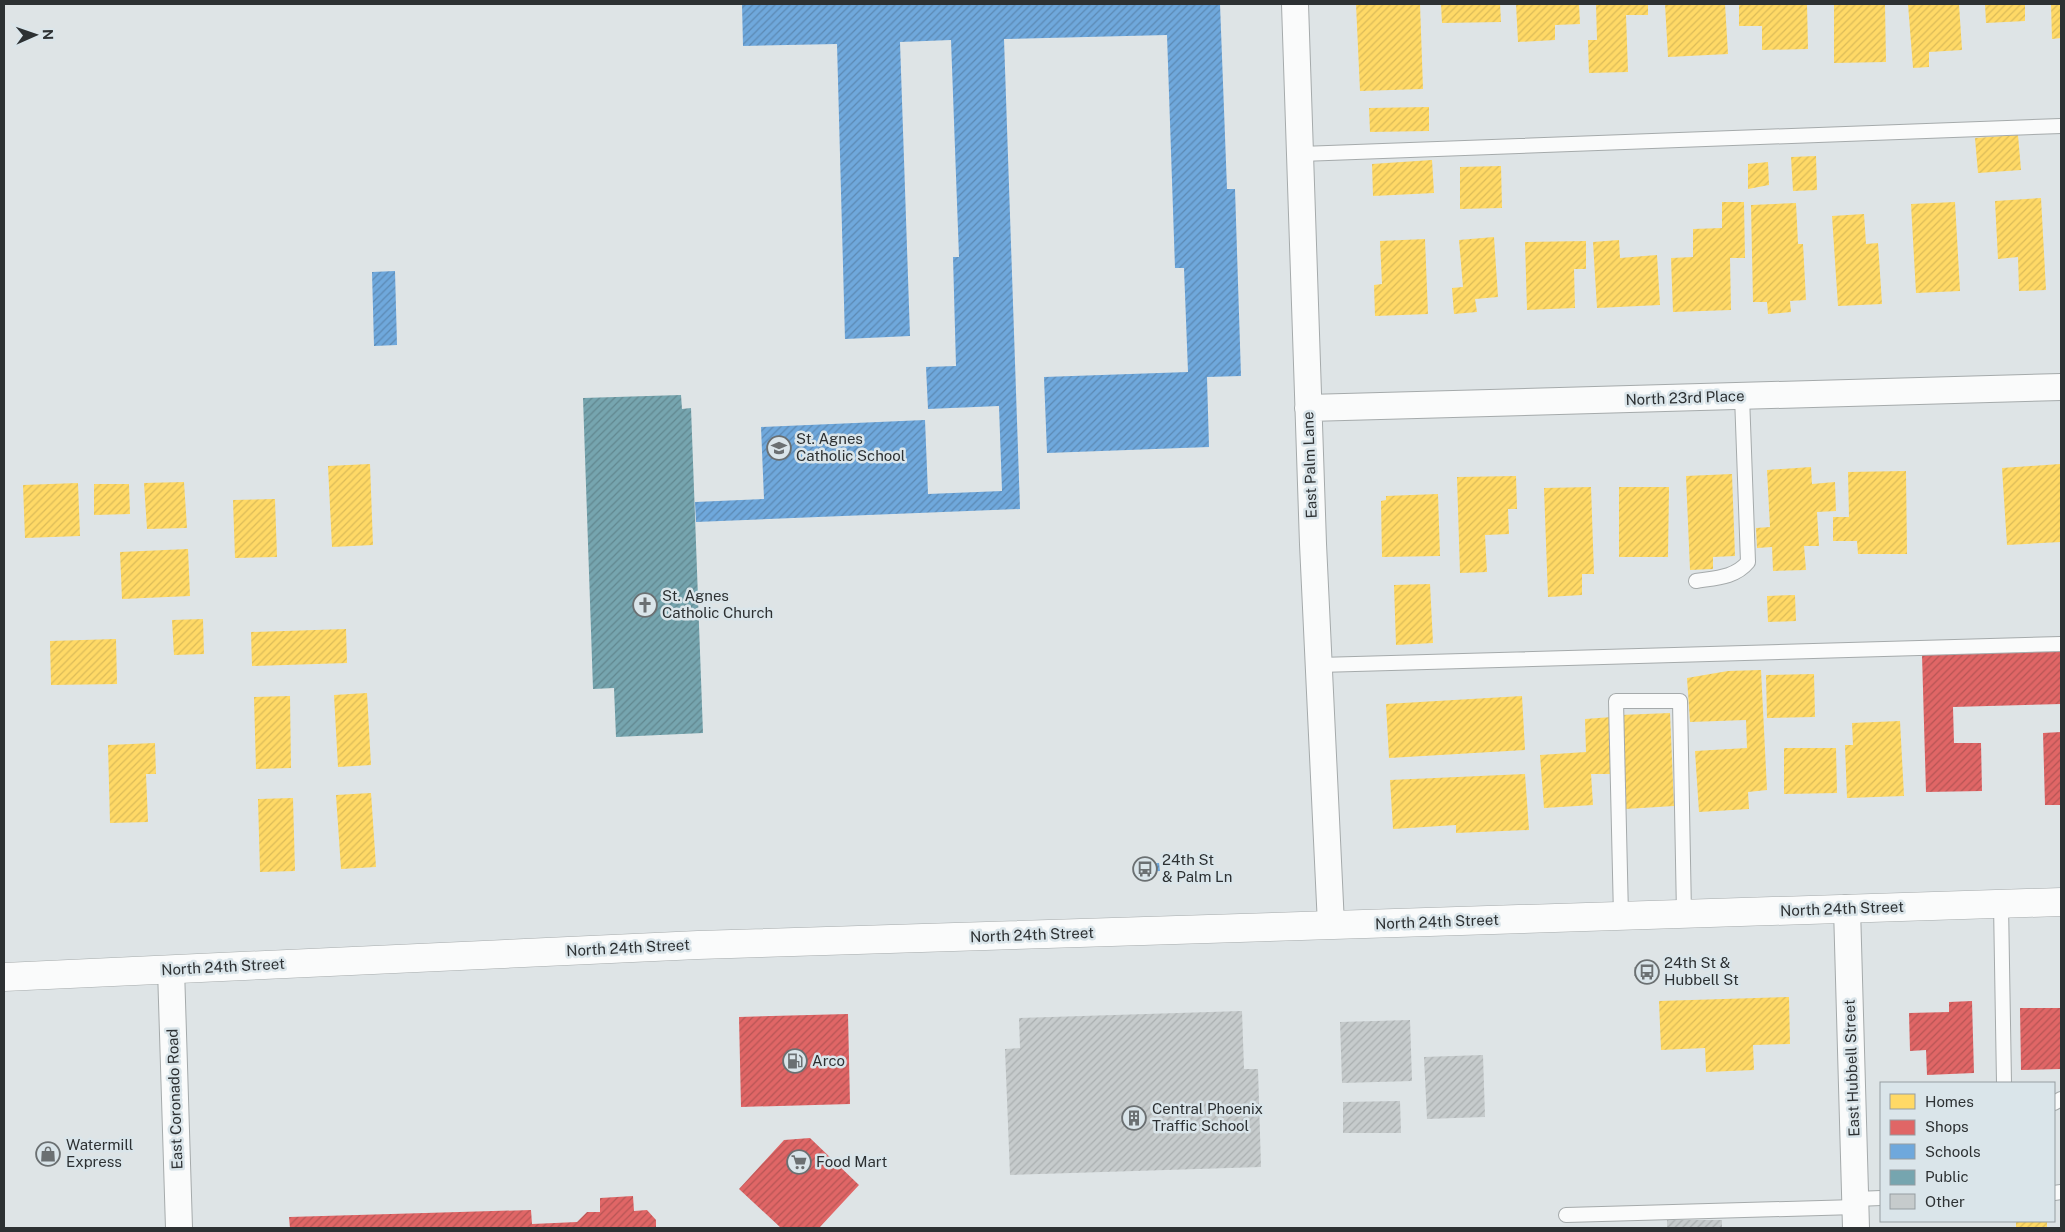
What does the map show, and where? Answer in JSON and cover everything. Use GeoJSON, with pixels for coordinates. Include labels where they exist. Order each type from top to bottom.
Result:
{"type":"FeatureCollection","features":[{"type":"Feature","properties":{"kind":"main road","name":"North 24th Street"},"geometry":{"type":"LineString","coordinates":[[4,977],[698,945],[2061,902]]}},
{"type":"Feature","properties":{"kind":"street","name":"East Palm Lane"},"geometry":{"type":"LineString","coordinates":[[1295,4],[1308,408],[1330,925]]}},
{"type":"Feature","properties":{"kind":"street","name":"North 23rd Place"},"geometry":{"type":"LineString","coordinates":[[1308,408],[2061,387]]}},
{"type":"Feature","properties":{"kind":"street","name":"East Hubbell Street"},"geometry":{"type":"LineString","coordinates":[[1847,908],[1862,1208]]}},
{"type":"Feature","properties":{"kind":"street","name":"East Coronado Road"},"geometry":{"type":"LineString","coordinates":[[171,969],[179,1228]]}},
{"type":"Feature","properties":{"kind":"lane"},"geometry":{"type":"LineString","coordinates":[[1301,154],[2061,126]]}},
{"type":"Feature","properties":{"kind":"lane"},"geometry":{"type":"LineString","coordinates":[[1696,581],[1729,576],[1742,570],[1748,562],[1742,396]]}},
{"type":"Feature","properties":{"kind":"lane"},"geometry":{"type":"LineString","coordinates":[[1319,665],[2061,644]]}},
{"type":"Feature","properties":{"kind":"lane"},"geometry":{"type":"LineString","coordinates":[[1622,916],[1616,701],[1680,700],[1684,914]]}},
{"type":"Feature","properties":{"kind":"lane"},"geometry":{"type":"LineString","coordinates":[[2000,904],[2004,1082]]}},
{"type":"Feature","properties":{"kind":"lane"},"geometry":{"type":"LineString","coordinates":[[1566,1215],[1862,1208]]}},
{"type":"Feature","properties":{"kind":"building: Homes"},"geometry":{"type":"Polygon","coordinates":[[[1356,4],[1420,4],[1423,89],[1360,91],[1356,4]]]}},
{"type":"Feature","properties":{"kind":"building: Homes"},"geometry":{"type":"Polygon","coordinates":[[[1441,4],[1500,4],[1501,22],[1442,23],[1441,4]]]}},
{"type":"Feature","properties":{"kind":"building: Homes"},"geometry":{"type":"Polygon","coordinates":[[[1516,4],[1579,4],[1580,24],[1555,25],[1555,40],[1518,42],[1516,4]]]}},
{"type":"Feature","properties":{"kind":"building: Homes"},"geometry":{"type":"Polygon","coordinates":[[[1596,4],[1648,4],[1648,15],[1626,15],[1628,72],[1589,73],[1588,40],[1597,40],[1596,4]]]}},
{"type":"Feature","properties":{"kind":"building: Homes"},"geometry":{"type":"Polygon","coordinates":[[[1665,4],[1725,4],[1728,54],[1668,57],[1665,4]]]}},
{"type":"Feature","properties":{"kind":"building: Homes"},"geometry":{"type":"Polygon","coordinates":[[[1739,4],[1807,4],[1808,49],[1762,50],[1762,26],[1739,26],[1739,4]]]}},
{"type":"Feature","properties":{"kind":"building: Homes"},"geometry":{"type":"Polygon","coordinates":[[[1834,4],[1885,4],[1886,62],[1834,63],[1834,4]]]}},
{"type":"Feature","properties":{"kind":"building: Homes"},"geometry":{"type":"Polygon","coordinates":[[[1908,4],[1959,4],[1962,50],[1929,52],[1929,67],[1913,68],[1908,4]]]}},
{"type":"Feature","properties":{"kind":"building: Homes"},"geometry":{"type":"Polygon","coordinates":[[[1985,4],[2025,4],[2025,21],[1986,23],[1985,4]]]}},
{"type":"Feature","properties":{"kind":"building: Homes"},"geometry":{"type":"Polygon","coordinates":[[[2051,4],[2061,4],[2061,38],[2052,39],[2051,4]]]}},
{"type":"Feature","properties":{"kind":"building: Homes"},"geometry":{"type":"Polygon","coordinates":[[[1429,107],[1429,131],[1370,132],[1369,108],[1429,107]]]}},
{"type":"Feature","properties":{"kind":"building: Homes"},"geometry":{"type":"Polygon","coordinates":[[[2018,135],[2021,170],[1978,173],[1975,138],[2018,135]]]}},
{"type":"Feature","properties":{"kind":"building: Homes"},"geometry":{"type":"Polygon","coordinates":[[[1816,156],[1817,190],[1793,191],[1791,157],[1816,156]]]}},
{"type":"Feature","properties":{"kind":"building: Homes"},"geometry":{"type":"Polygon","coordinates":[[[1432,160],[1434,193],[1373,196],[1372,164],[1432,160]]]}},
{"type":"Feature","properties":{"kind":"building: Homes"},"geometry":{"type":"Polygon","coordinates":[[[1768,162],[1769,185],[1748,189],[1748,164],[1768,162]]]}},
{"type":"Feature","properties":{"kind":"building: Homes"},"geometry":{"type":"Polygon","coordinates":[[[1501,166],[1502,208],[1460,209],[1460,167],[1501,166]]]}},
{"type":"Feature","properties":{"kind":"building: Homes"},"geometry":{"type":"Polygon","coordinates":[[[2041,198],[2046,290],[2019,291],[2018,257],[1998,259],[1995,201],[2041,198]]]}},
{"type":"Feature","properties":{"kind":"building: Homes"},"geometry":{"type":"Polygon","coordinates":[[[1722,202],[1744,202],[1745,258],[1730,258],[1731,310],[1673,312],[1671,258],[1693,257],[1693,229],[1722,228],[1722,202]]]}},
{"type":"Feature","properties":{"kind":"building: Homes"},"geometry":{"type":"Polygon","coordinates":[[[1955,202],[1960,291],[1916,293],[1911,204],[1955,202]]]}},
{"type":"Feature","properties":{"kind":"building: Homes"},"geometry":{"type":"Polygon","coordinates":[[[1796,203],[1798,244],[1803,244],[1806,300],[1790,301],[1791,312],[1768,314],[1767,302],[1753,302],[1751,205],[1796,203]]]}},
{"type":"Feature","properties":{"kind":"building: Homes"},"geometry":{"type":"Polygon","coordinates":[[[1864,214],[1866,244],[1878,243],[1882,304],[1838,306],[1832,216],[1864,214]]]}},
{"type":"Feature","properties":{"kind":"building: Homes"},"geometry":{"type":"Polygon","coordinates":[[[1494,237],[1498,297],[1475,299],[1477,312],[1454,314],[1452,288],[1463,287],[1459,240],[1494,237]]]}},
{"type":"Feature","properties":{"kind":"building: Homes"},"geometry":{"type":"Polygon","coordinates":[[[1425,239],[1428,314],[1375,316],[1374,285],[1382,284],[1380,241],[1425,239]]]}},
{"type":"Feature","properties":{"kind":"building: Homes"},"geometry":{"type":"Polygon","coordinates":[[[1619,240],[1620,258],[1657,255],[1660,305],[1597,308],[1593,242],[1619,240]]]}},
{"type":"Feature","properties":{"kind":"building: Homes"},"geometry":{"type":"Polygon","coordinates":[[[1586,241],[1586,269],[1574,269],[1575,308],[1527,310],[1525,242],[1586,241]]]}},
{"type":"Feature","properties":{"kind":"building: Homes"},"geometry":{"type":"Polygon","coordinates":[[[370,464],[373,545],[332,547],[328,466],[370,464]]]}},
{"type":"Feature","properties":{"kind":"building: Homes"},"geometry":{"type":"Polygon","coordinates":[[[2060,464],[2061,542],[2007,545],[2002,468],[2060,464]]]}},
{"type":"Feature","properties":{"kind":"building: Homes"},"geometry":{"type":"Polygon","coordinates":[[[1811,467],[1812,484],[1835,482],[1836,511],[1817,512],[1819,546],[1804,546],[1806,570],[1773,571],[1772,547],[1757,548],[1756,528],[1770,527],[1767,470],[1811,467]]]}},
{"type":"Feature","properties":{"kind":"building: Homes"},"geometry":{"type":"Polygon","coordinates":[[[1906,471],[1907,554],[1858,554],[1857,541],[1833,541],[1833,517],[1849,517],[1848,472],[1906,471]]]}},
{"type":"Feature","properties":{"kind":"building: Homes"},"geometry":{"type":"Polygon","coordinates":[[[1732,474],[1735,556],[1713,557],[1713,569],[1690,570],[1686,476],[1732,474]]]}},
{"type":"Feature","properties":{"kind":"building: Homes"},"geometry":{"type":"Polygon","coordinates":[[[1516,476],[1517,509],[1508,509],[1509,534],[1485,535],[1487,572],[1460,573],[1457,477],[1516,476]]]}},
{"type":"Feature","properties":{"kind":"building: Homes"},"geometry":{"type":"Polygon","coordinates":[[[184,482],[187,528],[147,529],[144,483],[184,482]]]}},
{"type":"Feature","properties":{"kind":"building: Homes"},"geometry":{"type":"Polygon","coordinates":[[[78,483],[80,536],[25,538],[23,485],[78,483]]]}},
{"type":"Feature","properties":{"kind":"building: Homes"},"geometry":{"type":"Polygon","coordinates":[[[94,484],[129,484],[130,514],[94,515],[94,484]]]}},
{"type":"Feature","properties":{"kind":"building: Homes"},"geometry":{"type":"Polygon","coordinates":[[[1591,487],[1594,574],[1582,574],[1582,595],[1548,597],[1544,488],[1591,487]]]}},
{"type":"Feature","properties":{"kind":"building: Homes"},"geometry":{"type":"Polygon","coordinates":[[[1619,487],[1669,487],[1668,557],[1619,557],[1619,487]]]}},
{"type":"Feature","properties":{"kind":"building: Homes"},"geometry":{"type":"Polygon","coordinates":[[[1438,494],[1440,556],[1382,557],[1381,501],[1386,500],[1386,496],[1438,494]]]}},
{"type":"Feature","properties":{"kind":"building: Homes"},"geometry":{"type":"Polygon","coordinates":[[[275,499],[277,557],[235,558],[233,500],[275,499]]]}},
{"type":"Feature","properties":{"kind":"building: Homes"},"geometry":{"type":"Polygon","coordinates":[[[188,549],[190,596],[122,599],[120,552],[188,549]]]}},
{"type":"Feature","properties":{"kind":"building: Homes"},"geometry":{"type":"Polygon","coordinates":[[[1430,584],[1433,643],[1396,645],[1394,585],[1430,584]]]}},
{"type":"Feature","properties":{"kind":"building: Homes"},"geometry":{"type":"Polygon","coordinates":[[[1795,595],[1796,621],[1768,622],[1767,596],[1795,595]]]}},
{"type":"Feature","properties":{"kind":"building: Homes"},"geometry":{"type":"Polygon","coordinates":[[[203,619],[204,654],[174,655],[172,620],[203,619]]]}},
{"type":"Feature","properties":{"kind":"building: Homes"},"geometry":{"type":"Polygon","coordinates":[[[346,629],[347,663],[252,666],[251,632],[346,629]]]}},
{"type":"Feature","properties":{"kind":"building: Homes"},"geometry":{"type":"Polygon","coordinates":[[[116,639],[117,684],[51,685],[50,641],[116,639]]]}},
{"type":"Feature","properties":{"kind":"building: Homes"},"geometry":{"type":"Polygon","coordinates":[[[1761,670],[1767,790],[1748,792],[1749,809],[1699,812],[1695,751],[1747,748],[1746,720],[1690,722],[1687,678],[1728,671],[1761,670]]]}},
{"type":"Feature","properties":{"kind":"building: Homes"},"geometry":{"type":"Polygon","coordinates":[[[1814,674],[1815,717],[1767,718],[1766,675],[1814,674]]]}},
{"type":"Feature","properties":{"kind":"building: Homes"},"geometry":{"type":"Polygon","coordinates":[[[367,693],[371,765],[338,767],[334,695],[367,693]]]}},
{"type":"Feature","properties":{"kind":"building: Homes"},"geometry":{"type":"Polygon","coordinates":[[[290,696],[291,768],[256,769],[254,697],[290,696]]]}},
{"type":"Feature","properties":{"kind":"building: Homes"},"geometry":{"type":"Polygon","coordinates":[[[1522,696],[1525,750],[1389,758],[1386,704],[1522,696]]]}},
{"type":"Feature","properties":{"kind":"building: Homes"},"geometry":{"type":"Polygon","coordinates":[[[1670,713],[1674,806],[1625,809],[1620,715],[1670,713]]]}},
{"type":"Feature","properties":{"kind":"building: Homes"},"geometry":{"type":"Polygon","coordinates":[[[1612,717],[1611,774],[1591,774],[1593,805],[1544,808],[1540,755],[1586,752],[1585,719],[1612,717]]]}},
{"type":"Feature","properties":{"kind":"building: Homes"},"geometry":{"type":"Polygon","coordinates":[[[1900,721],[1904,796],[1847,798],[1845,745],[1853,745],[1852,723],[1900,721]]]}},
{"type":"Feature","properties":{"kind":"building: Homes"},"geometry":{"type":"Polygon","coordinates":[[[155,743],[156,774],[146,774],[148,822],[110,823],[108,745],[155,743]]]}},
{"type":"Feature","properties":{"kind":"building: Homes"},"geometry":{"type":"Polygon","coordinates":[[[1784,748],[1836,748],[1837,793],[1784,794],[1784,748]]]}},
{"type":"Feature","properties":{"kind":"building: Homes"},"geometry":{"type":"Polygon","coordinates":[[[1525,774],[1529,830],[1456,833],[1456,825],[1393,829],[1390,780],[1525,774]]]}},
{"type":"Feature","properties":{"kind":"building: Homes"},"geometry":{"type":"Polygon","coordinates":[[[371,793],[376,867],[341,869],[336,795],[371,793]]]}},
{"type":"Feature","properties":{"kind":"building: Homes"},"geometry":{"type":"Polygon","coordinates":[[[293,798],[295,871],[260,872],[258,799],[293,798]]]}},
{"type":"Feature","properties":{"kind":"building: Homes"},"geometry":{"type":"Polygon","coordinates":[[[1789,997],[1790,1044],[1753,1045],[1754,1070],[1706,1072],[1705,1048],[1661,1050],[1659,1001],[1789,997]]]}},
{"type":"Feature","properties":{"kind":"building: Homes"},"geometry":{"type":"Polygon","coordinates":[[[2016,1222],[2047,1222],[2047,1228],[2016,1228],[2016,1222]]]}},
{"type":"Feature","properties":{"kind":"building: Shops"},"geometry":{"type":"Polygon","coordinates":[[[2061,651],[2061,704],[1953,707],[1954,743],[1981,743],[1982,791],[1926,792],[1922,655],[2061,651]]]}},
{"type":"Feature","properties":{"kind":"building: Shops"},"geometry":{"type":"Polygon","coordinates":[[[2061,732],[2061,805],[2045,805],[2043,733],[2061,732]]]}},
{"type":"Feature","properties":{"kind":"building: Shops"},"geometry":{"type":"Polygon","coordinates":[[[1972,1001],[1974,1073],[1927,1075],[1926,1050],[1910,1051],[1909,1013],[1949,1012],[1949,1002],[1972,1001]]]}},
{"type":"Feature","properties":{"kind":"building: Shops"},"geometry":{"type":"Polygon","coordinates":[[[2020,1008],[2061,1008],[2061,1069],[2021,1070],[2020,1008]]]}},
{"type":"Feature","properties":{"kind":"building: Shops","name":"Arco"},"geometry":{"type":"Polygon","coordinates":[[[848,1014],[850,1104],[741,1107],[739,1017],[848,1014]]]}},
{"type":"Feature","properties":{"kind":"building: Shops","name":"Food Mart"},"geometry":{"type":"Polygon","coordinates":[[[810,1138],[859,1185],[819,1228],[781,1228],[739,1189],[784,1140],[810,1138]]]}},
{"type":"Feature","properties":{"kind":"building: Shops","name":"Watermill Express"},"geometry":{"type":"Polygon","coordinates":[[[47,1151],[53,1153],[52,1162],[44,1162],[42,1156],[47,1151]]]}},
{"type":"Feature","properties":{"kind":"building: Shops"},"geometry":{"type":"Polygon","coordinates":[[[633,1196],[634,1211],[647,1210],[656,1220],[656,1228],[290,1228],[289,1217],[531,1210],[532,1224],[577,1222],[587,1212],[600,1212],[600,1198],[633,1196]]]}},
{"type":"Feature","properties":{"kind":"building: Schools"},"geometry":{"type":"Polygon","coordinates":[[[742,4],[1220,4],[1227,189],[1235,189],[1241,376],[1207,377],[1209,447],[1047,453],[1044,377],[1188,372],[1184,268],[1175,268],[1167,35],[1004,39],[1020,509],[696,522],[695,502],[764,499],[761,427],[925,420],[928,494],[1002,491],[999,406],[928,409],[926,367],[956,366],[953,257],[959,257],[951,40],[900,42],[910,336],[845,339],[837,44],[743,46],[742,4]]]}},
{"type":"Feature","properties":{"kind":"building: Schools"},"geometry":{"type":"Polygon","coordinates":[[[395,271],[397,345],[374,346],[372,272],[395,271]]]}},
{"type":"Feature","properties":{"kind":"building: Schools"},"geometry":{"type":"Polygon","coordinates":[[[1159,863],[1160,871],[1141,872],[1141,864],[1159,863]]]}},
{"type":"Feature","properties":{"kind":"building: Public","name":"St. Agnes Catholic Church"},"geometry":{"type":"Polygon","coordinates":[[[681,395],[682,409],[691,408],[703,733],[616,737],[614,688],[593,689],[583,398],[681,395]]]}},
{"type":"Feature","properties":{"kind":"building: Other"},"geometry":{"type":"Polygon","coordinates":[[[1653,966],[1653,975],[1634,976],[1634,967],[1653,966]]]}},
{"type":"Feature","properties":{"kind":"building: Other","name":"Central Phoenix Traffic School"},"geometry":{"type":"Polygon","coordinates":[[[1242,1011],[1244,1069],[1258,1069],[1261,1167],[1010,1175],[1005,1049],[1020,1048],[1019,1018],[1242,1011]]]}},
{"type":"Feature","properties":{"kind":"building: Other"},"geometry":{"type":"Polygon","coordinates":[[[1410,1020],[1412,1081],[1342,1083],[1340,1022],[1410,1020]]]}},
{"type":"Feature","properties":{"kind":"building: Other"},"geometry":{"type":"Polygon","coordinates":[[[1483,1055],[1485,1117],[1427,1119],[1424,1057],[1483,1055]]]}},
{"type":"Feature","properties":{"kind":"building: Other"},"geometry":{"type":"Polygon","coordinates":[[[1400,1101],[1401,1133],[1343,1133],[1343,1102],[1400,1101]]]}},
{"type":"Feature","properties":{"kind":"building: Other"},"geometry":{"type":"Polygon","coordinates":[[[1667,1220],[1722,1220],[1722,1228],[1667,1228],[1667,1220]]]}},
{"type":"Feature","properties":{"kind":"place","name":"St. Agnes Catholic School"},"geometry":{"type":"Point","coordinates":[779,448]}},
{"type":"Feature","properties":{"kind":"place","name":"St. Agnes Catholic Church"},"geometry":{"type":"Point","coordinates":[645,605]}},
{"type":"Feature","properties":{"kind":"place","name":"24th St & Palm Ln"},"geometry":{"type":"Point","coordinates":[1145,869]}},
{"type":"Feature","properties":{"kind":"place","name":"24th St & Hubbell St"},"geometry":{"type":"Point","coordinates":[1647,972]}},
{"type":"Feature","properties":{"kind":"place","name":"Arco"},"geometry":{"type":"Point","coordinates":[795,1061]}},
{"type":"Feature","properties":{"kind":"place","name":"Central Phoenix Traffic School"},"geometry":{"type":"Point","coordinates":[1134,1118]}},
{"type":"Feature","properties":{"kind":"place","name":"Watermill Express"},"geometry":{"type":"Point","coordinates":[48,1154]}},
{"type":"Feature","properties":{"kind":"place","name":"Food Mart"},"geometry":{"type":"Point","coordinates":[799,1162]}}]}
